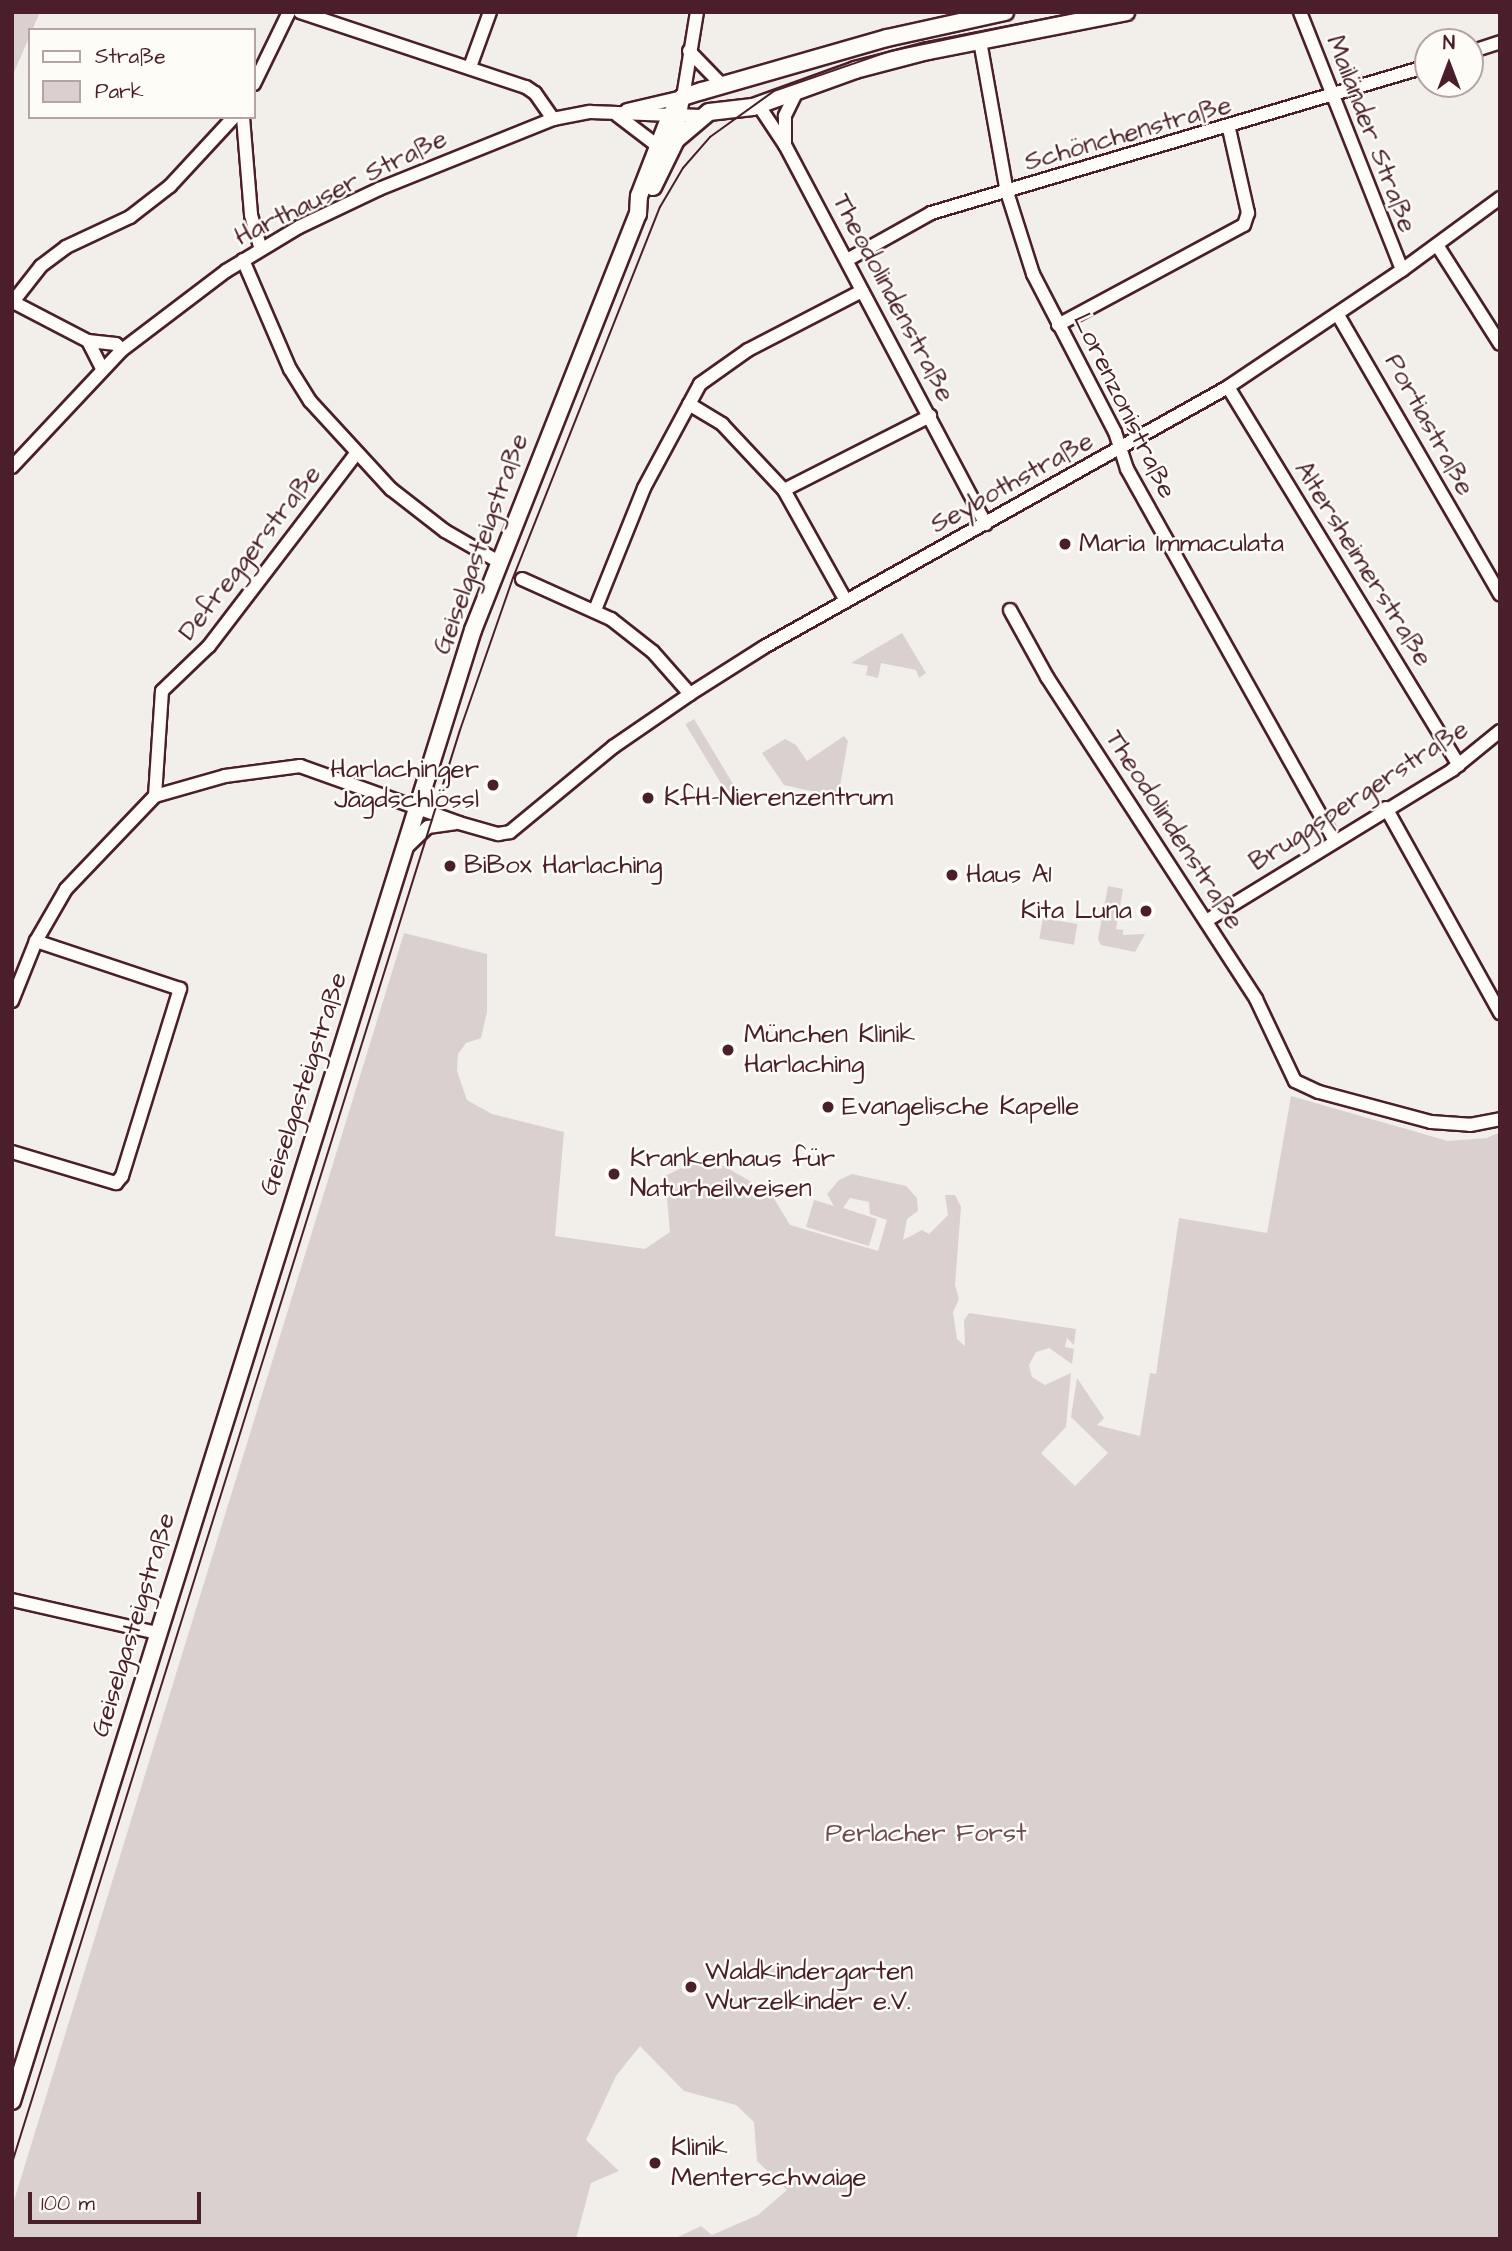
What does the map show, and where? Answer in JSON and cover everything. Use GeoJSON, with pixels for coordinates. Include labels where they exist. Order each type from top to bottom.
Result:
{"type":"FeatureCollection","features":[{"type":"Feature","properties":{"kind":"main road"},"geometry":{"type":"LineString","coordinates":[[638,214],[677,140],[701,116],[760,106],[883,62],[1126,12]]}},
{"type":"Feature","properties":{"kind":"main road"},"geometry":{"type":"LineString","coordinates":[[683,97],[887,38],[997,13]]}},
{"type":"Feature","properties":{"kind":"main road"},"geometry":{"type":"LineString","coordinates":[[760,76],[754,93],[760,106]]}},
{"type":"Feature","properties":{"kind":"main road","name":"Geiselgasteigstraße"},"geometry":{"type":"LineString","coordinates":[[12,2101],[17,2070],[416,807],[499,562],[638,214],[639,196],[683,97]]}},
{"type":"Feature","properties":{"kind":"street"},"geometry":{"type":"LineString","coordinates":[[256,80],[289,12]]}},
{"type":"Feature","properties":{"kind":"street"},"geometry":{"type":"LineString","coordinates":[[300,12],[470,67],[535,93],[553,119]]}},
{"type":"Feature","properties":{"kind":"street"},"geometry":{"type":"LineString","coordinates":[[470,67],[490,12]]}},
{"type":"Feature","properties":{"kind":"street","name":"Geiselgasteigstraße"},"geometry":{"type":"LineString","coordinates":[[683,97],[698,12]]}},
{"type":"Feature","properties":{"kind":"street","name":"Mailänder Straße"},"geometry":{"type":"LineString","coordinates":[[1300,12],[1402,270]]}},
{"type":"Feature","properties":{"kind":"street","name":"Lorenzonistraße"},"geometry":{"type":"LineString","coordinates":[[980,41],[1007,192],[1033,274],[1120,449],[1127,469],[1334,840]]}},
{"type":"Feature","properties":{"kind":"street"},"geometry":{"type":"LineString","coordinates":[[690,51],[723,86]]}},
{"type":"Feature","properties":{"kind":"street","name":"Schönchenstraße"},"geometry":{"type":"LineString","coordinates":[[847,260],[931,214],[1229,129],[1414,71]]}},
{"type":"Feature","properties":{"kind":"street"},"geometry":{"type":"LineString","coordinates":[[785,145],[785,116],[797,91]]}},
{"type":"Feature","properties":{"kind":"street"},"geometry":{"type":"LineString","coordinates":[[613,113],[683,97]]}},
{"type":"Feature","properties":{"kind":"street","name":"Theodolindenstraße"},"geometry":{"type":"LineString","coordinates":[[760,106],[785,145],[986,524]]}},
{"type":"Feature","properties":{"kind":"street"},"geometry":{"type":"LineString","coordinates":[[613,113],[701,116]]}},
{"type":"Feature","properties":{"kind":"street"},"geometry":{"type":"LineString","coordinates":[[613,113],[659,147]]}},
{"type":"Feature","properties":{"kind":"street","name":"Harthauser Straße"},"geometry":{"type":"LineString","coordinates":[[12,467],[122,350],[261,249],[379,189],[553,119],[613,113]]}},
{"type":"Feature","properties":{"kind":"street","name":"Geiselgasteigstraße"},"geometry":{"type":"LineString","coordinates":[[676,116],[677,140]]}},
{"type":"Feature","properties":{"kind":"street"},"geometry":{"type":"LineString","coordinates":[[122,350],[116,344],[88,341],[12,303],[41,265],[65,247],[130,217],[170,186],[232,119]]}},
{"type":"Feature","properties":{"kind":"street"},"geometry":{"type":"LineString","coordinates":[[243,119],[251,215],[261,249]]}},
{"type":"Feature","properties":{"kind":"street"},"geometry":{"type":"LineString","coordinates":[[1058,325],[1244,225],[1248,213],[1229,129]]}},
{"type":"Feature","properties":{"kind":"street","name":"Seybothstraße"},"geometry":{"type":"LineString","coordinates":[[155,796],[225,776],[300,766],[459,823],[498,834],[510,832],[613,747],[690,694],[846,601],[1228,387],[1338,315],[1500,198]]}},
{"type":"Feature","properties":{"kind":"street"},"geometry":{"type":"LineString","coordinates":[[1437,245],[1500,344]]}},
{"type":"Feature","properties":{"kind":"street"},"geometry":{"type":"LineString","coordinates":[[243,260],[290,369],[310,401],[356,454],[418,511],[499,562]]}},
{"type":"Feature","properties":{"kind":"street"},"geometry":{"type":"LineString","coordinates":[[595,610],[644,488],[689,404],[713,371],[862,290]]}},
{"type":"Feature","properties":{"kind":"street","name":"Portiastraße"},"geometry":{"type":"LineString","coordinates":[[1338,315],[1500,594]]}},
{"type":"Feature","properties":{"kind":"street"},"geometry":{"type":"LineString","coordinates":[[88,341],[102,369]]}},
{"type":"Feature","properties":{"kind":"street","name":"Altersheimerstraße"},"geometry":{"type":"LineString","coordinates":[[1228,387],[1459,765]]}},
{"type":"Feature","properties":{"kind":"street"},"geometry":{"type":"LineString","coordinates":[[689,404],[722,424],[784,490],[846,601]]}},
{"type":"Feature","properties":{"kind":"street"},"geometry":{"type":"LineString","coordinates":[[784,490],[930,416]]}},
{"type":"Feature","properties":{"kind":"street","name":"Defreggerstraße"},"geometry":{"type":"LineString","coordinates":[[155,796],[162,691],[209,646],[273,569],[356,454]]}},
{"type":"Feature","properties":{"kind":"street"},"geometry":{"type":"LineString","coordinates":[[522,579],[595,610],[653,652],[690,694]]}},
{"type":"Feature","properties":{"kind":"street","name":"Theodolindenstraße"},"geometry":{"type":"LineString","coordinates":[[1010,610],[1047,677],[1260,1005],[1292,1078],[1319,1092],[1432,1122],[1469,1125],[1500,1119]]}},
{"type":"Feature","properties":{"kind":"street","name":"Bruggspergerstraße"},"geometry":{"type":"LineString","coordinates":[[1206,921],[1459,765],[1500,731]]}},
{"type":"Feature","properties":{"kind":"street"},"geometry":{"type":"LineString","coordinates":[[12,1001],[52,909],[83,867],[155,796]]}},
{"type":"Feature","properties":{"kind":"street"},"geometry":{"type":"LineString","coordinates":[[1386,808],[1500,1013]]}},
{"type":"Feature","properties":{"kind":"street"},"geometry":{"type":"LineString","coordinates":[[402,852],[428,827],[459,823]]}},
{"type":"Feature","properties":{"kind":"street"},"geometry":{"type":"LineString","coordinates":[[12,1152],[116,1183],[180,989],[36,941]]}},
{"type":"Feature","properties":{"kind":"street"},"geometry":{"type":"LineString","coordinates":[[12,1600],[157,1633]]}},
{"type":"Feature","properties":{"kind":"green space"},"geometry":{"type":"Polygon","coordinates":[[[12,12],[40,12],[33,28],[28,28],[28,40],[12,77],[12,12]]]}},
{"type":"Feature","properties":{"kind":"green space"},"geometry":{"type":"Polygon","coordinates":[[[902,633],[926,673],[919,678],[916,670],[881,663],[878,678],[866,675],[868,666],[851,663],[902,633]]]}},
{"type":"Feature","properties":{"kind":"green space"},"geometry":{"type":"Polygon","coordinates":[[[694,719],[736,788],[727,794],[685,724],[694,719]]]}},
{"type":"Feature","properties":{"kind":"green space"},"geometry":{"type":"Polygon","coordinates":[[[844,736],[848,741],[838,797],[784,785],[762,753],[785,739],[796,745],[807,761],[844,736]]]}},
{"type":"Feature","properties":{"kind":"green space"},"geometry":{"type":"Polygon","coordinates":[[[1108,886],[1123,889],[1116,929],[1123,930],[1123,935],[1145,934],[1135,952],[1101,945],[1098,939],[1108,886]]]}},
{"type":"Feature","properties":{"kind":"green space"},"geometry":{"type":"Polygon","coordinates":[[[1043,918],[1077,924],[1074,945],[1039,939],[1043,918]]]}},
{"type":"Feature","properties":{"kind":"green space","name":"Perlacher Forst"},"geometry":{"type":"Polygon","coordinates":[[[404,933],[487,954],[487,1012],[481,1038],[466,1043],[458,1054],[457,1071],[467,1100],[492,1114],[564,1132],[555,1236],[645,1249],[670,1232],[665,1176],[698,1160],[718,1163],[770,1192],[790,1225],[878,1251],[887,1220],[870,1214],[869,1202],[850,1198],[843,1208],[877,1219],[869,1246],[806,1227],[814,1200],[834,1206],[827,1194],[839,1180],[852,1174],[906,1186],[917,1198],[918,1211],[907,1219],[903,1240],[922,1230],[929,1234],[948,1215],[945,1195],[955,1195],[961,1207],[955,1285],[959,1299],[953,1312],[957,1339],[965,1346],[964,1320],[969,1313],[1076,1329],[1074,1345],[1067,1338],[1065,1347],[1074,1349],[1072,1364],[1049,1348],[1036,1352],[1029,1365],[1032,1377],[1045,1385],[1071,1373],[1066,1427],[1041,1453],[1075,1486],[1108,1453],[1071,1417],[1077,1378],[1104,1418],[1097,1425],[1140,1436],[1150,1373],[1156,1374],[1179,1218],[1267,1233],[1291,1096],[1448,1141],[1487,1138],[1500,1132],[1500,2239],[674,2239],[701,2226],[712,2235],[758,2215],[787,2190],[757,2161],[754,2122],[736,2105],[684,2091],[640,2046],[616,2076],[586,2140],[619,2171],[591,2183],[576,2239],[12,2239],[12,2207],[404,933]]]}},
{"type":"Feature","properties":{"kind":"tram line"},"geometry":{"type":"LineString","coordinates":[[12,2163],[460,730],[513,578],[660,207],[683,168],[710,137],[774,91],[890,51],[1076,12]]}},
{"type":"Feature","properties":{"kind":"place","name":"Maria Immaculata"},"geometry":{"type":"Point","coordinates":[1065,544]}},
{"type":"Feature","properties":{"kind":"place","name":"Harlachinger Jagdschlössl"},"geometry":{"type":"Point","coordinates":[493,785]}},
{"type":"Feature","properties":{"kind":"place","name":"KfH-Nierenzentrum"},"geometry":{"type":"Point","coordinates":[648,798]}},
{"type":"Feature","properties":{"kind":"place","name":"BiBox Harlaching"},"geometry":{"type":"Point","coordinates":[450,866]}},
{"type":"Feature","properties":{"kind":"place","name":"Haus A1"},"geometry":{"type":"Point","coordinates":[952,875]}},
{"type":"Feature","properties":{"kind":"place","name":"Kita Luna"},"geometry":{"type":"Point","coordinates":[1146,911]}},
{"type":"Feature","properties":{"kind":"place","name":"München Klinik Harlaching"},"geometry":{"type":"Point","coordinates":[728,1050]}},
{"type":"Feature","properties":{"kind":"place","name":"Evangelische Kapelle"},"geometry":{"type":"Point","coordinates":[828,1107]}},
{"type":"Feature","properties":{"kind":"place","name":"Krankenhaus für Naturheilweisen"},"geometry":{"type":"Point","coordinates":[614,1174]}},
{"type":"Feature","properties":{"kind":"place","name":"Waldkindergarten Wurzelkinder e.V."},"geometry":{"type":"Point","coordinates":[691,1987]}},
{"type":"Feature","properties":{"kind":"place","name":"Klinik Menterschwaige"},"geometry":{"type":"Point","coordinates":[655,2163]}}]}
